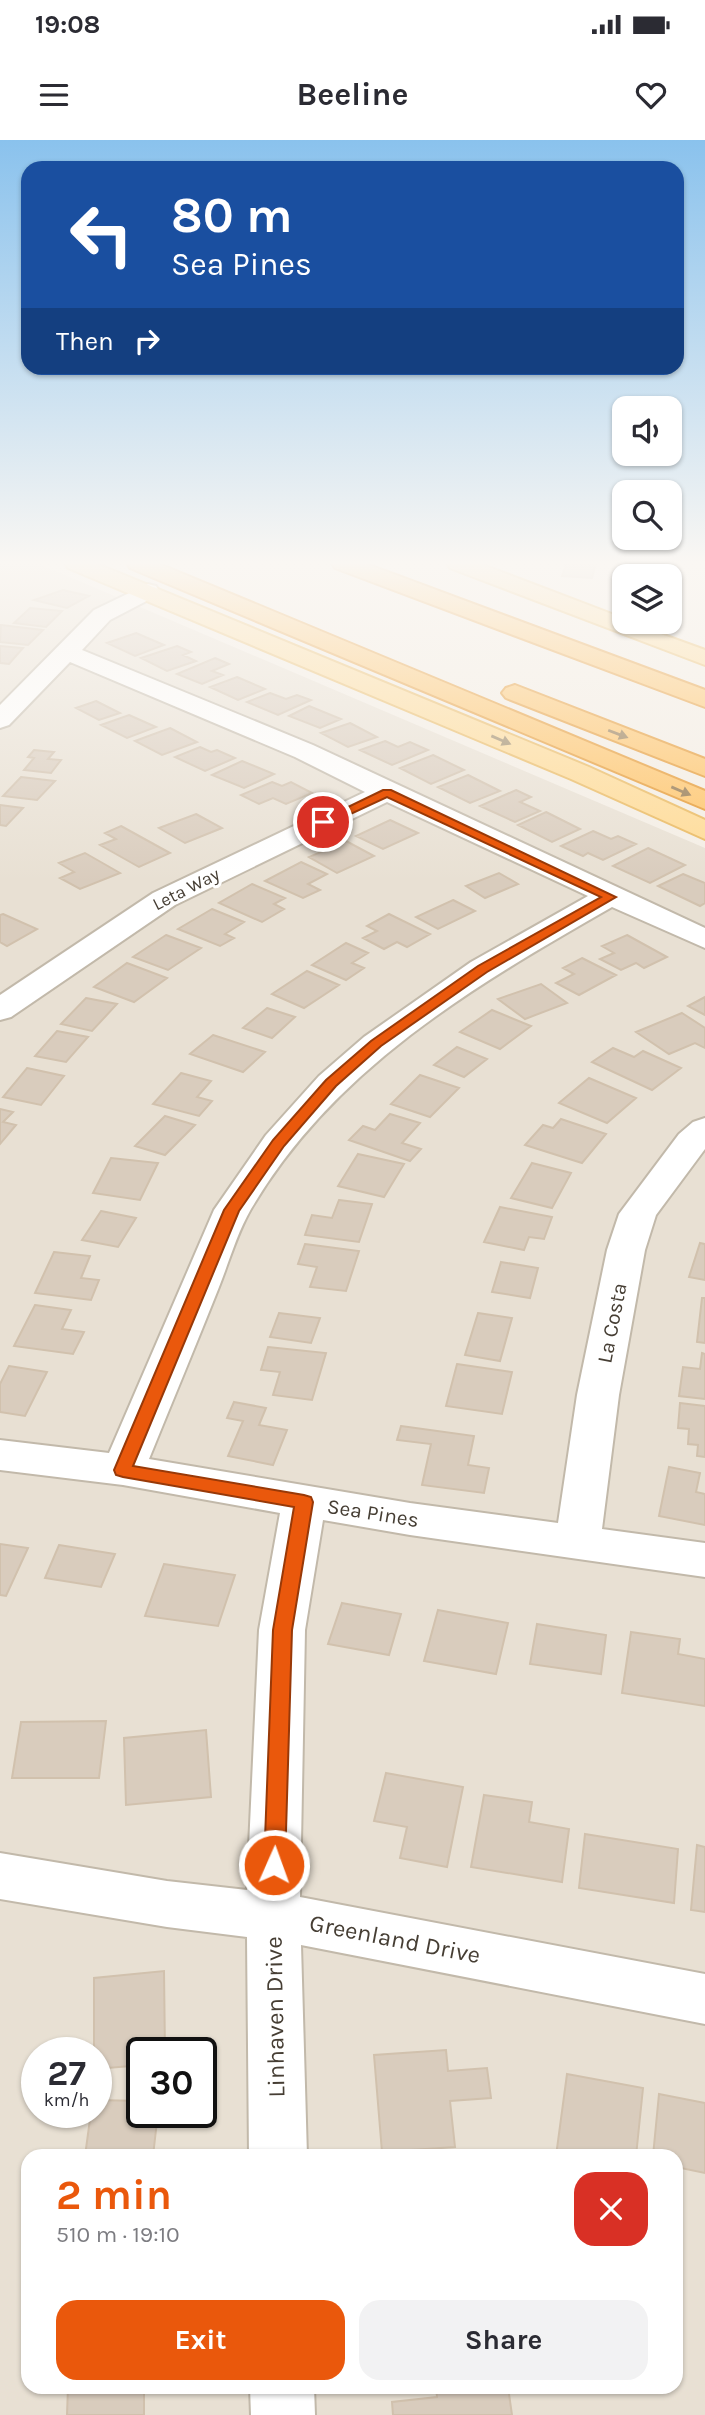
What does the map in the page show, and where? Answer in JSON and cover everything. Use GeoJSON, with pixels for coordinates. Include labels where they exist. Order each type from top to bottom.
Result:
{"type":"FeatureCollection","features":[{"type":"Feature","properties":{"kind":"highway"},"geometry":{"type":"LineString","coordinates":[[388,669],[705,801]]}},
{"type":"Feature","properties":{"kind":"highway"},"geometry":{"type":"LineString","coordinates":[[626,669],[705,699]]}},
{"type":"Feature","properties":{"kind":"highway"},"geometry":{"type":"LineString","coordinates":[[686,669],[705,676]]}},
{"type":"Feature","properties":{"kind":"highway"},"geometry":{"type":"LineString","coordinates":[[491,683],[705,768]]}},
{"type":"Feature","properties":{"kind":"main road"},"geometry":{"type":"LineString","coordinates":[[332,669],[580,773],[705,831]]}},
{"type":"Feature","properties":{"kind":"street"},"geometry":{"type":"LineString","coordinates":[[0,720],[49,669]]}},
{"type":"Feature","properties":{"kind":"street"},"geometry":{"type":"LineString","coordinates":[[107,669],[304,751],[610,897],[705,939]]}},
{"type":"Feature","properties":{"kind":"street","name":"Leta Way"},"geometry":{"type":"LineString","coordinates":[[3,1004],[163,899],[387,792]]}},
{"type":"Feature","properties":{"kind":"street"},"geometry":{"type":"LineString","coordinates":[[123,1470],[232,1210],[279,1143],[331,1083],[376,1044],[482,969],[610,897]]}},
{"type":"Feature","properties":{"kind":"street","name":"La Costa"},"geometry":{"type":"LineString","coordinates":[[578,1542],[598,1395],[626,1250],[638,1214],[692,1142],[705,1129]]}},
{"type":"Feature","properties":{"kind":"street","name":"Sea Pines"},"geometry":{"type":"LineString","coordinates":[[0,1455],[123,1470],[304,1502],[705,1560]]}},
{"type":"Feature","properties":{"kind":"street","name":"Linhaven Drive"},"geometry":{"type":"LineString","coordinates":[[278,2149],[273,1916],[282,1630],[304,1502]]}},
{"type":"Feature","properties":{"kind":"street","name":"Greenland Drive"},"geometry":{"type":"LineString","coordinates":[[0,1877],[167,1904],[273,1916],[705,1999]]}},
{"type":"Feature","properties":{"kind":"street"},"geometry":{"type":"LineString","coordinates":[[282,2394],[283,2415]]}},
{"type":"Feature","properties":{"kind":"shaded area"},"geometry":{"type":"Polygon","coordinates":[[[0,669],[286,669],[705,848],[705,2415],[0,2415],[0,669]]]}},
{"type":"Feature","properties":{"kind":"building"},"geometry":{"type":"Polygon","coordinates":[[[188,669],[216,669],[212,671],[223,675],[202,684],[177,674],[188,669]]]}},
{"type":"Feature","properties":{"kind":"building"},"geometry":{"type":"Polygon","coordinates":[[[237,677],[265,689],[238,700],[210,687],[237,677]]]}},
{"type":"Feature","properties":{"kind":"building"},"geometry":{"type":"Polygon","coordinates":[[[270,693],[286,699],[297,695],[311,700],[278,715],[247,702],[270,693]]]}},
{"type":"Feature","properties":{"kind":"building"},"geometry":{"type":"Polygon","coordinates":[[[96,701],[120,713],[99,720],[76,708],[96,701]]]}},
{"type":"Feature","properties":{"kind":"building"},"geometry":{"type":"Polygon","coordinates":[[[309,706],[341,719],[320,728],[289,716],[309,706]]]}},
{"type":"Feature","properties":{"kind":"building"},"geometry":{"type":"Polygon","coordinates":[[[129,715],[156,727],[127,738],[101,725],[129,715]]]}},
{"type":"Feature","properties":{"kind":"building"},"geometry":{"type":"Polygon","coordinates":[[[350,723],[377,737],[348,747],[321,733],[350,723]]]}},
{"type":"Feature","properties":{"kind":"building"},"geometry":{"type":"Polygon","coordinates":[[[170,728],[197,742],[162,755],[135,741],[170,728]]]}},
{"type":"Feature","properties":{"kind":"building"},"geometry":{"type":"Polygon","coordinates":[[[385,741],[398,747],[410,742],[428,750],[392,765],[360,750],[385,741]]]}},
{"type":"Feature","properties":{"kind":"building"},"geometry":{"type":"Polygon","coordinates":[[[200,747],[211,752],[217,750],[235,758],[205,771],[175,757],[200,747]]]}},
{"type":"Feature","properties":{"kind":"building"},"geometry":{"type":"Polygon","coordinates":[[[34,750],[54,752],[48,759],[61,760],[51,773],[24,770],[34,758],[28,757],[34,750]]]}},
{"type":"Feature","properties":{"kind":"building"},"geometry":{"type":"Polygon","coordinates":[[[433,755],[464,770],[431,784],[400,768],[433,755]]]}},
{"type":"Feature","properties":{"kind":"building"},"geometry":{"type":"Polygon","coordinates":[[[242,761],[274,774],[244,788],[212,775],[242,761]]]}},
{"type":"Feature","properties":{"kind":"building"},"geometry":{"type":"Polygon","coordinates":[[[468,775],[500,791],[470,803],[438,787],[468,775]]]}},
{"type":"Feature","properties":{"kind":"building"},"geometry":{"type":"Polygon","coordinates":[[[21,777],[55,781],[37,800],[3,796],[21,777]]]}},
{"type":"Feature","properties":{"kind":"building"},"geometry":{"type":"Polygon","coordinates":[[[272,782],[282,786],[291,782],[312,793],[286,804],[273,798],[259,804],[241,795],[272,782]]]}},
{"type":"Feature","properties":{"kind":"building"},"geometry":{"type":"Polygon","coordinates":[[[516,790],[531,797],[520,802],[540,811],[515,822],[480,806],[516,790]]]}},
{"type":"Feature","properties":{"kind":"building"},"geometry":{"type":"Polygon","coordinates":[[[0,805],[23,808],[6,826],[0,825],[0,805]]]}},
{"type":"Feature","properties":{"kind":"building"},"geometry":{"type":"Polygon","coordinates":[[[546,812],[580,829],[552,842],[518,825],[546,812]]]}},
{"type":"Feature","properties":{"kind":"building"},"geometry":{"type":"Polygon","coordinates":[[[196,814],[222,828],[185,843],[159,828],[196,814]]]}},
{"type":"Feature","properties":{"kind":"building"},"geometry":{"type":"Polygon","coordinates":[[[390,820],[418,833],[383,849],[356,836],[390,820]]]}},
{"type":"Feature","properties":{"kind":"building"},"geometry":{"type":"Polygon","coordinates":[[[121,826],[170,853],[139,867],[100,845],[116,839],[105,833],[121,826]]]}},
{"type":"Feature","properties":{"kind":"building"},"geometry":{"type":"Polygon","coordinates":[[[593,831],[611,839],[618,836],[636,844],[603,860],[588,853],[583,856],[561,846],[593,831]]]}},
{"type":"Feature","properties":{"kind":"building"},"geometry":{"type":"Polygon","coordinates":[[[346,841],[374,856],[337,873],[309,857],[346,841]]]}},
{"type":"Feature","properties":{"kind":"building"},"geometry":{"type":"Polygon","coordinates":[[[648,848],[685,865],[650,883],[613,866],[648,848]]]}},
{"type":"Feature","properties":{"kind":"building"},"geometry":{"type":"Polygon","coordinates":[[[85,853],[120,873],[80,889],[60,878],[74,872],[59,863],[85,853]]]}},
{"type":"Feature","properties":{"kind":"building"},"geometry":{"type":"Polygon","coordinates":[[[301,862],[327,874],[308,884],[320,890],[303,898],[265,881],[301,862]]]}},
{"type":"Feature","properties":{"kind":"building"},"geometry":{"type":"Polygon","coordinates":[[[499,873],[518,884],[485,898],[466,886],[499,873]]]}},
{"type":"Feature","properties":{"kind":"building"},"geometry":{"type":"Polygon","coordinates":[[[683,874],[705,883],[705,903],[700,906],[658,886],[683,874]]]}},
{"type":"Feature","properties":{"kind":"building"},"geometry":{"type":"Polygon","coordinates":[[[252,884],[285,898],[274,904],[284,909],[262,922],[219,903],[252,884]]]}},
{"type":"Feature","properties":{"kind":"building"},"geometry":{"type":"Polygon","coordinates":[[[453,900],[475,911],[438,929],[416,917],[453,900]]]}},
{"type":"Feature","properties":{"kind":"building"},"geometry":{"type":"Polygon","coordinates":[[[212,909],[244,922],[225,934],[234,938],[220,946],[178,929],[212,909]]]}},
{"type":"Feature","properties":{"kind":"building"},"geometry":{"type":"Polygon","coordinates":[[[389,914],[430,934],[407,947],[397,942],[384,949],[363,938],[377,931],[367,926],[389,914]]]}},
{"type":"Feature","properties":{"kind":"building"},"geometry":{"type":"Polygon","coordinates":[[[0,915],[37,929],[7,946],[0,942],[0,915]]]}},
{"type":"Feature","properties":{"kind":"building"},"geometry":{"type":"Polygon","coordinates":[[[166,935],[201,948],[168,970],[133,957],[166,935]]]}},
{"type":"Feature","properties":{"kind":"building"},"geometry":{"type":"Polygon","coordinates":[[[627,935],[667,957],[644,968],[636,963],[621,970],[600,959],[614,953],[602,946],[627,935]]]}},
{"type":"Feature","properties":{"kind":"building"},"geometry":{"type":"Polygon","coordinates":[[[346,943],[368,953],[352,963],[364,968],[346,980],[312,965],[346,943]]]}},
{"type":"Feature","properties":{"kind":"building"},"geometry":{"type":"Polygon","coordinates":[[[582,958],[616,975],[579,995],[556,983],[574,974],[563,968],[582,958]]]}},
{"type":"Feature","properties":{"kind":"building"},"geometry":{"type":"Polygon","coordinates":[[[127,963],[167,978],[134,1002],[94,987],[127,963]]]}},
{"type":"Feature","properties":{"kind":"building"},"geometry":{"type":"Polygon","coordinates":[[[307,971],[339,985],[304,1008],[272,994],[307,971]]]}},
{"type":"Feature","properties":{"kind":"building"},"geometry":{"type":"Polygon","coordinates":[[[541,984],[567,1003],[525,1019],[498,999],[541,984]]]}},
{"type":"Feature","properties":{"kind":"building"},"geometry":{"type":"Polygon","coordinates":[[[705,997],[705,1015],[688,1006],[705,997]]]}},
{"type":"Feature","properties":{"kind":"building"},"geometry":{"type":"Polygon","coordinates":[[[86,998],[117,1004],[92,1031],[61,1024],[86,998]]]}},
{"type":"Feature","properties":{"kind":"building"},"geometry":{"type":"Polygon","coordinates":[[[267,1008],[295,1017],[272,1038],[243,1028],[267,1008]]]}},
{"type":"Feature","properties":{"kind":"building"},"geometry":{"type":"Polygon","coordinates":[[[492,1010],[531,1026],[500,1049],[460,1032],[492,1010]]]}},
{"type":"Feature","properties":{"kind":"building"},"geometry":{"type":"Polygon","coordinates":[[[682,1013],[705,1028],[705,1048],[695,1043],[669,1054],[636,1032],[682,1013]]]}},
{"type":"Feature","properties":{"kind":"building"},"geometry":{"type":"Polygon","coordinates":[[[57,1031],[88,1037],[66,1062],[35,1056],[57,1031]]]}},
{"type":"Feature","properties":{"kind":"building"},"geometry":{"type":"Polygon","coordinates":[[[213,1035],[265,1052],[243,1072],[190,1054],[213,1035]]]}},
{"type":"Feature","properties":{"kind":"building"},"geometry":{"type":"Polygon","coordinates":[[[457,1047],[487,1059],[464,1077],[434,1065],[457,1047]]]}},
{"type":"Feature","properties":{"kind":"building"},"geometry":{"type":"Polygon","coordinates":[[[613,1048],[634,1057],[643,1051],[681,1068],[652,1090],[592,1062],[613,1048]]]}},
{"type":"Feature","properties":{"kind":"building"},"geometry":{"type":"Polygon","coordinates":[[[27,1068],[64,1076],[41,1105],[3,1097],[27,1068]]]}},
{"type":"Feature","properties":{"kind":"building"},"geometry":{"type":"Polygon","coordinates":[[[181,1073],[211,1081],[197,1097],[212,1101],[199,1116],[153,1104],[181,1073]]]}},
{"type":"Feature","properties":{"kind":"building"},"geometry":{"type":"Polygon","coordinates":[[[420,1075],[459,1088],[430,1117],[391,1104],[420,1075]]]}},
{"type":"Feature","properties":{"kind":"building"},"geometry":{"type":"Polygon","coordinates":[[[589,1078],[636,1098],[607,1123],[559,1103],[589,1078]]]}},
{"type":"Feature","properties":{"kind":"building"},"geometry":{"type":"Polygon","coordinates":[[[0,1109],[13,1112],[3,1122],[16,1125],[0,1144],[0,1109]]]}},
{"type":"Feature","properties":{"kind":"building"},"geometry":{"type":"Polygon","coordinates":[[[390,1114],[420,1123],[402,1143],[421,1149],[410,1161],[349,1140],[363,1126],[375,1130],[390,1114]]]}},
{"type":"Feature","properties":{"kind":"building"},"geometry":{"type":"Polygon","coordinates":[[[165,1116],[195,1125],[165,1155],[135,1146],[165,1116]]]}},
{"type":"Feature","properties":{"kind":"building"},"geometry":{"type":"Polygon","coordinates":[[[561,1119],[606,1134],[582,1163],[525,1145],[543,1125],[553,1128],[561,1119]]]}},
{"type":"Feature","properties":{"kind":"building"},"geometry":{"type":"Polygon","coordinates":[[[358,1154],[404,1164],[384,1197],[338,1186],[358,1154]]]}},
{"type":"Feature","properties":{"kind":"building"},"geometry":{"type":"Polygon","coordinates":[[[111,1158],[158,1163],[140,1200],[93,1193],[111,1158]]]}},
{"type":"Feature","properties":{"kind":"building"},"geometry":{"type":"Polygon","coordinates":[[[532,1163],[571,1173],[552,1208],[511,1198],[532,1163]]]}},
{"type":"Feature","properties":{"kind":"building"},"geometry":{"type":"Polygon","coordinates":[[[339,1200],[372,1204],[359,1242],[305,1235],[312,1215],[332,1218],[339,1200]]]}},
{"type":"Feature","properties":{"kind":"building"},"geometry":{"type":"Polygon","coordinates":[[[500,1207],[552,1217],[544,1239],[529,1237],[524,1250],[484,1242],[500,1207]]]}},
{"type":"Feature","properties":{"kind":"building"},"geometry":{"type":"Polygon","coordinates":[[[101,1211],[136,1218],[118,1247],[82,1240],[101,1211]]]}},
{"type":"Feature","properties":{"kind":"building"},"geometry":{"type":"Polygon","coordinates":[[[700,1243],[705,1244],[705,1280],[689,1277],[700,1243]]]}},
{"type":"Feature","properties":{"kind":"building"},"geometry":{"type":"Polygon","coordinates":[[[305,1244],[359,1251],[346,1291],[310,1287],[317,1267],[298,1264],[305,1244]]]}},
{"type":"Feature","properties":{"kind":"building"},"geometry":{"type":"Polygon","coordinates":[[[54,1252],[90,1256],[81,1278],[99,1280],[91,1300],[35,1293],[54,1252]]]}},
{"type":"Feature","properties":{"kind":"building"},"geometry":{"type":"Polygon","coordinates":[[[501,1262],[538,1268],[530,1298],[492,1292],[501,1262]]]}},
{"type":"Feature","properties":{"kind":"building"},"geometry":{"type":"Polygon","coordinates":[[[702,1298],[705,1298],[705,1343],[697,1342],[702,1298]]]}},
{"type":"Feature","properties":{"kind":"building"},"geometry":{"type":"Polygon","coordinates":[[[35,1305],[71,1310],[62,1329],[84,1332],[73,1354],[14,1346],[35,1305]]]}},
{"type":"Feature","properties":{"kind":"building"},"geometry":{"type":"Polygon","coordinates":[[[279,1313],[320,1318],[311,1343],[270,1337],[279,1313]]]}},
{"type":"Feature","properties":{"kind":"building"},"geometry":{"type":"Polygon","coordinates":[[[478,1313],[512,1318],[500,1361],[465,1355],[478,1313]]]}},
{"type":"Feature","properties":{"kind":"building"},"geometry":{"type":"Polygon","coordinates":[[[268,1347],[326,1353],[312,1400],[273,1395],[280,1372],[261,1370],[268,1347]]]}},
{"type":"Feature","properties":{"kind":"building"},"geometry":{"type":"Polygon","coordinates":[[[702,1353],[705,1354],[705,1399],[679,1396],[683,1367],[700,1369],[702,1353]]]}},
{"type":"Feature","properties":{"kind":"building"},"geometry":{"type":"Polygon","coordinates":[[[457,1364],[512,1372],[502,1414],[446,1406],[457,1364]]]}},
{"type":"Feature","properties":{"kind":"building"},"geometry":{"type":"Polygon","coordinates":[[[9,1366],[47,1372],[25,1416],[0,1412],[0,1384],[9,1366]]]}},
{"type":"Feature","properties":{"kind":"building"},"geometry":{"type":"Polygon","coordinates":[[[234,1402],[266,1408],[259,1425],[287,1430],[273,1465],[228,1456],[243,1421],[227,1418],[234,1402]]]}},
{"type":"Feature","properties":{"kind":"building"},"geometry":{"type":"Polygon","coordinates":[[[680,1403],[705,1406],[705,1457],[697,1456],[698,1445],[688,1444],[689,1429],[678,1428],[680,1403]]]}},
{"type":"Feature","properties":{"kind":"building"},"geometry":{"type":"Polygon","coordinates":[[[401,1426],[474,1436],[468,1465],[489,1468],[484,1493],[422,1485],[431,1444],[397,1440],[401,1426]]]}},
{"type":"Feature","properties":{"kind":"building"},"geometry":{"type":"Polygon","coordinates":[[[669,1467],[700,1473],[696,1492],[705,1494],[705,1525],[659,1516],[669,1467]]]}},
{"type":"Feature","properties":{"kind":"building"},"geometry":{"type":"Polygon","coordinates":[[[0,1544],[28,1548],[6,1596],[0,1595],[0,1544]]]}},
{"type":"Feature","properties":{"kind":"building"},"geometry":{"type":"Polygon","coordinates":[[[59,1545],[115,1554],[101,1587],[45,1578],[59,1545]]]}},
{"type":"Feature","properties":{"kind":"building"},"geometry":{"type":"Polygon","coordinates":[[[164,1564],[235,1575],[218,1626],[145,1616],[164,1564]]]}},
{"type":"Feature","properties":{"kind":"building"},"geometry":{"type":"Polygon","coordinates":[[[342,1603],[401,1614],[389,1655],[328,1644],[342,1603]]]}},
{"type":"Feature","properties":{"kind":"building"},"geometry":{"type":"Polygon","coordinates":[[[438,1610],[508,1623],[496,1674],[424,1661],[438,1610]]]}},
{"type":"Feature","properties":{"kind":"building"},"geometry":{"type":"Polygon","coordinates":[[[537,1624],[606,1635],[601,1674],[530,1664],[537,1624]]]}},
{"type":"Feature","properties":{"kind":"building"},"geometry":{"type":"Polygon","coordinates":[[[631,1632],[680,1639],[678,1654],[705,1659],[705,1706],[622,1693],[631,1632]]]}},
{"type":"Feature","properties":{"kind":"building"},"geometry":{"type":"Polygon","coordinates":[[[106,1721],[99,1778],[12,1778],[21,1722],[106,1721]]]}},
{"type":"Feature","properties":{"kind":"building"},"geometry":{"type":"Polygon","coordinates":[[[206,1730],[211,1797],[126,1805],[124,1738],[206,1730]]]}},
{"type":"Feature","properties":{"kind":"building"},"geometry":{"type":"Polygon","coordinates":[[[386,1773],[463,1787],[447,1867],[400,1858],[407,1827],[374,1821],[386,1773]]]}},
{"type":"Feature","properties":{"kind":"building"},"geometry":{"type":"Polygon","coordinates":[[[484,1795],[532,1802],[529,1822],[569,1829],[562,1882],[471,1867],[484,1795]]]}},
{"type":"Feature","properties":{"kind":"building"},"geometry":{"type":"Polygon","coordinates":[[[585,1834],[678,1849],[674,1903],[579,1888],[585,1834]]]}},
{"type":"Feature","properties":{"kind":"building"},"geometry":{"type":"Polygon","coordinates":[[[697,1845],[705,1847],[705,1912],[691,1910],[697,1845]]]}},
{"type":"Feature","properties":{"kind":"building"},"geometry":{"type":"Polygon","coordinates":[[[164,1971],[165,2037],[126,2037],[126,2066],[112,2068],[112,2037],[94,2037],[94,1978],[164,1971]]]}},
{"type":"Feature","properties":{"kind":"building"},"geometry":{"type":"Polygon","coordinates":[[[446,2050],[448,2071],[487,2068],[491,2098],[450,2101],[455,2147],[382,2149],[374,2055],[446,2050]]]}},
{"type":"Feature","properties":{"kind":"building"},"geometry":{"type":"Polygon","coordinates":[[[567,2074],[643,2088],[637,2149],[557,2149],[567,2074]]]}},
{"type":"Feature","properties":{"kind":"building"},"geometry":{"type":"Polygon","coordinates":[[[659,2094],[705,2103],[705,2173],[683,2168],[683,2149],[654,2149],[659,2094]]]}},
{"type":"Feature","properties":{"kind":"building"},"geometry":{"type":"Polygon","coordinates":[[[112,2100],[126,2101],[126,2128],[156,2128],[154,2149],[86,2149],[89,2128],[112,2128],[112,2100]]]}},
{"type":"Feature","properties":{"kind":"building"},"geometry":{"type":"Polygon","coordinates":[[[68,2394],[144,2394],[144,2415],[67,2415],[68,2394]]]}},
{"type":"Feature","properties":{"kind":"building"},"geometry":{"type":"Polygon","coordinates":[[[437,2394],[509,2394],[512,2415],[393,2415],[392,2402],[437,2397],[437,2394]]]}},
{"type":"Feature","properties":{"kind":"route"},"geometry":{"type":"LineString","coordinates":[[274,1865],[282,1630],[304,1502],[123,1470],[232,1210],[279,1143],[331,1083],[422,1009],[482,969],[610,897],[387,792],[323,822]]}}]}
